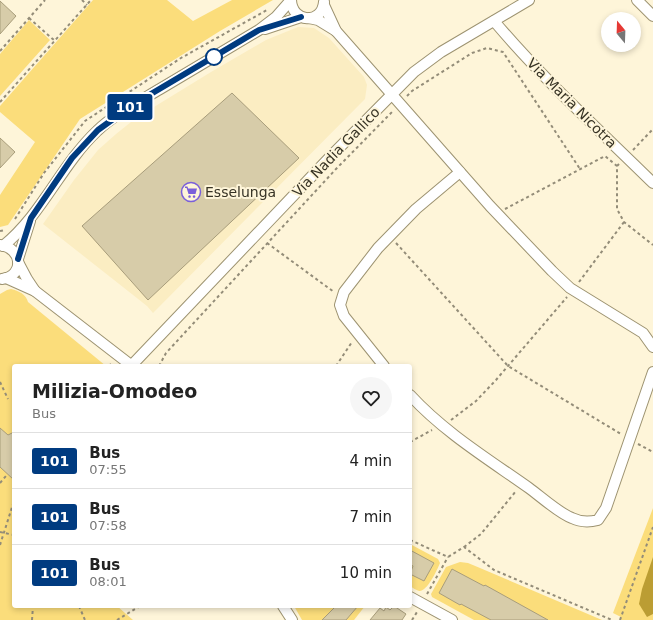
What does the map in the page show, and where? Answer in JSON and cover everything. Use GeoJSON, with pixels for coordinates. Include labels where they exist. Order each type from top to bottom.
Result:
{"type":"FeatureCollection","features":[{"type":"Feature","properties":{"kind":"street"},"geometry":{"type":"LineString","coordinates":[[291,0],[293,10],[305,18],[318,20],[336,31],[460,172],[552,271],[573,290],[643,333],[653,346]]}},
{"type":"Feature","properties":{"kind":"street"},"geometry":{"type":"LineString","coordinates":[[2,246],[11,240],[31,218],[72,158],[98,130],[134,104],[259,30],[276,17],[291,0]]}},
{"type":"Feature","properties":{"kind":"street","name":"Via Nadia Gallico"},"geometry":{"type":"LineString","coordinates":[[134,364],[391,94],[414,72],[441,52],[529,0]]}},
{"type":"Feature","properties":{"kind":"street"},"geometry":{"type":"LineString","coordinates":[[637,0],[653,16]]}},
{"type":"Feature","properties":{"kind":"street"},"geometry":{"type":"LineString","coordinates":[[259,30],[319,14],[324,2]]}},
{"type":"Feature","properties":{"kind":"street"},"geometry":{"type":"LineString","coordinates":[[324,2],[336,31]]}},
{"type":"Feature","properties":{"kind":"street","name":"Via Maria Nicotra"},"geometry":{"type":"LineString","coordinates":[[494,21],[525,56],[653,183]]}},
{"type":"Feature","properties":{"kind":"street"},"geometry":{"type":"LineString","coordinates":[[382,364],[344,316],[340,305],[344,292],[390,236],[416,208],[460,172]]}},
{"type":"Feature","properties":{"kind":"street"},"geometry":{"type":"LineString","coordinates":[[2,279],[15,272],[31,218]]}},
{"type":"Feature","properties":{"kind":"street"},"geometry":{"type":"LineString","coordinates":[[2,246],[15,252],[27,279],[35,291]]}},
{"type":"Feature","properties":{"kind":"street"},"geometry":{"type":"LineString","coordinates":[[2,279],[35,291],[129,364]]}},
{"type":"Feature","properties":{"kind":"street"},"geometry":{"type":"LineString","coordinates":[[412,397],[424,411],[441,425],[523,484],[572,518],[589,522],[598,520],[606,508],[653,372]]}},
{"type":"Feature","properties":{"kind":"street"},"geometry":{"type":"LineString","coordinates":[[412,597],[452,620]]}},
{"type":"Feature","properties":{"kind":"street"},"geometry":{"type":"LineString","coordinates":[[284,608],[292,620]]}},
{"type":"Feature","properties":{"kind":"path"},"geometry":{"type":"LineString","coordinates":[[0,51],[45,0]]}},
{"type":"Feature","properties":{"kind":"path"},"geometry":{"type":"LineString","coordinates":[[82,0],[88,5]]}},
{"type":"Feature","properties":{"kind":"path"},"geometry":{"type":"LineString","coordinates":[[0,102],[91,0]]}},
{"type":"Feature","properties":{"kind":"path"},"geometry":{"type":"LineString","coordinates":[[29,18],[55,41]]}},
{"type":"Feature","properties":{"kind":"path"},"geometry":{"type":"LineString","coordinates":[[160,364],[166,353],[336,168],[412,91],[472,53],[487,48],[504,52],[580,169]]}},
{"type":"Feature","properties":{"kind":"path"},"geometry":{"type":"LineString","coordinates":[[653,129],[617,166],[617,209],[624,222],[653,245]]}},
{"type":"Feature","properties":{"kind":"path"},"geometry":{"type":"LineString","coordinates":[[497,213],[605,156],[617,166]]}},
{"type":"Feature","properties":{"kind":"path"},"geometry":{"type":"LineString","coordinates":[[412,441],[454,418],[476,401],[573,290],[624,222]]}},
{"type":"Feature","properties":{"kind":"path"},"geometry":{"type":"LineString","coordinates":[[390,236],[508,366],[653,452]]}},
{"type":"Feature","properties":{"kind":"path"},"geometry":{"type":"LineString","coordinates":[[267,243],[342,297]]}},
{"type":"Feature","properties":{"kind":"path"},"geometry":{"type":"LineString","coordinates":[[337,364],[358,334]]}},
{"type":"Feature","properties":{"kind":"path"},"geometry":{"type":"LineString","coordinates":[[0,382],[8,399]]}},
{"type":"Feature","properties":{"kind":"path"},"geometry":{"type":"LineString","coordinates":[[0,483],[6,476]]}},
{"type":"Feature","properties":{"kind":"path"},"geometry":{"type":"LineString","coordinates":[[426,596],[448,557],[481,534],[523,484]]}},
{"type":"Feature","properties":{"kind":"path"},"geometry":{"type":"LineString","coordinates":[[0,545],[12,507]]}},
{"type":"Feature","properties":{"kind":"path"},"geometry":{"type":"LineString","coordinates":[[620,620],[653,527]]}},
{"type":"Feature","properties":{"kind":"path"},"geometry":{"type":"LineString","coordinates":[[0,532],[12,534]]}},
{"type":"Feature","properties":{"kind":"path"},"geometry":{"type":"LineString","coordinates":[[412,541],[448,557]]}},
{"type":"Feature","properties":{"kind":"path"},"geometry":{"type":"LineString","coordinates":[[464,547],[494,570],[612,620]]}},
{"type":"Feature","properties":{"kind":"path"},"geometry":{"type":"LineString","coordinates":[[32,620],[33,608]]}},
{"type":"Feature","properties":{"kind":"path"},"geometry":{"type":"LineString","coordinates":[[80,608],[86,620]]}},
{"type":"Feature","properties":{"kind":"path"},"geometry":{"type":"LineString","coordinates":[[117,620],[137,608]]}},
{"type":"Feature","properties":{"kind":"path"},"geometry":{"type":"LineString","coordinates":[[412,620],[418,609]]}},
{"type":"Feature","properties":{"kind":"shaded area"},"geometry":{"type":"Polygon","coordinates":[[[93,0],[167,0],[193,21],[232,0],[273,0],[220,31],[80,119],[8,225],[0,227],[0,195],[35,142],[0,112],[0,106],[93,0]]]}},
{"type":"Feature","properties":{"kind":"shaded area"},"geometry":{"type":"Polygon","coordinates":[[[29,20],[50,40],[0,96],[0,54],[29,20]]]}},
{"type":"Feature","properties":{"kind":"shaded area"},"geometry":{"type":"Polygon","coordinates":[[[298,27],[314,28],[329,38],[364,77],[367,85],[365,99],[153,313],[147,306],[43,224],[74,180],[98,150],[136,118],[266,40],[298,27]]]}},
{"type":"Feature","properties":{"kind":"shaded area"},"geometry":{"type":"Polygon","coordinates":[[[11,289],[24,295],[28,302],[104,364],[12,364],[12,608],[119,608],[133,620],[0,620],[0,294],[11,289]]]}},
{"type":"Feature","properties":{"kind":"shaded area"},"geometry":{"type":"Polygon","coordinates":[[[653,508],[653,620],[621,620],[621,617],[613,613],[653,508]]]}},
{"type":"Feature","properties":{"kind":"shaded area"},"geometry":{"type":"Polygon","coordinates":[[[412,545],[438,559],[440,563],[425,588],[419,591],[412,587],[412,545]]]}},
{"type":"Feature","properties":{"kind":"shaded area"},"geometry":{"type":"Polygon","coordinates":[[[653,557],[653,614],[647,617],[639,604],[642,589],[653,557]]]}},
{"type":"Feature","properties":{"kind":"shaded area"},"geometry":{"type":"Polygon","coordinates":[[[460,562],[468,563],[602,620],[474,620],[432,597],[431,594],[446,567],[460,562]]]}},
{"type":"Feature","properties":{"kind":"shaded area"},"geometry":{"type":"Polygon","coordinates":[[[295,608],[363,608],[354,620],[302,620],[295,608]]]}},
{"type":"Feature","properties":{"kind":"building"},"geometry":{"type":"Polygon","coordinates":[[[0,1],[16,16],[0,34],[0,1]]]}},
{"type":"Feature","properties":{"kind":"building","name":"Esselunga"},"geometry":{"type":"Polygon","coordinates":[[[232,93],[299,158],[148,300],[82,226],[232,93]]]}},
{"type":"Feature","properties":{"kind":"building"},"geometry":{"type":"Polygon","coordinates":[[[0,138],[15,152],[0,168],[0,138]]]}},
{"type":"Feature","properties":{"kind":"building"},"geometry":{"type":"Polygon","coordinates":[[[0,428],[8,435],[12,433],[12,478],[0,467],[0,428]]]}},
{"type":"Feature","properties":{"kind":"building"},"geometry":{"type":"Polygon","coordinates":[[[412,551],[434,563],[424,581],[412,575],[412,551]]]}},
{"type":"Feature","properties":{"kind":"building"},"geometry":{"type":"Polygon","coordinates":[[[452,569],[484,586],[485,585],[548,620],[491,620],[461,604],[460,605],[439,593],[452,569]]]}},
{"type":"Feature","properties":{"kind":"building"},"geometry":{"type":"Polygon","coordinates":[[[334,608],[356,608],[346,620],[322,620],[334,608]]]}},
{"type":"Feature","properties":{"kind":"building"},"geometry":{"type":"Polygon","coordinates":[[[380,608],[384,611],[386,608],[390,610],[392,608],[397,608],[406,614],[402,620],[370,620],[380,608]]]}},
{"type":"Feature","properties":{"kind":"bus line","name":"101"},"geometry":{"type":"LineString","coordinates":[[18,259],[31,218],[72,158],[98,130],[134,104],[259,30],[301,17]]}},
{"type":"Feature","properties":{"kind":"place","name":"Esselunga"},"geometry":{"type":"Point","coordinates":[191,192]}}]}
